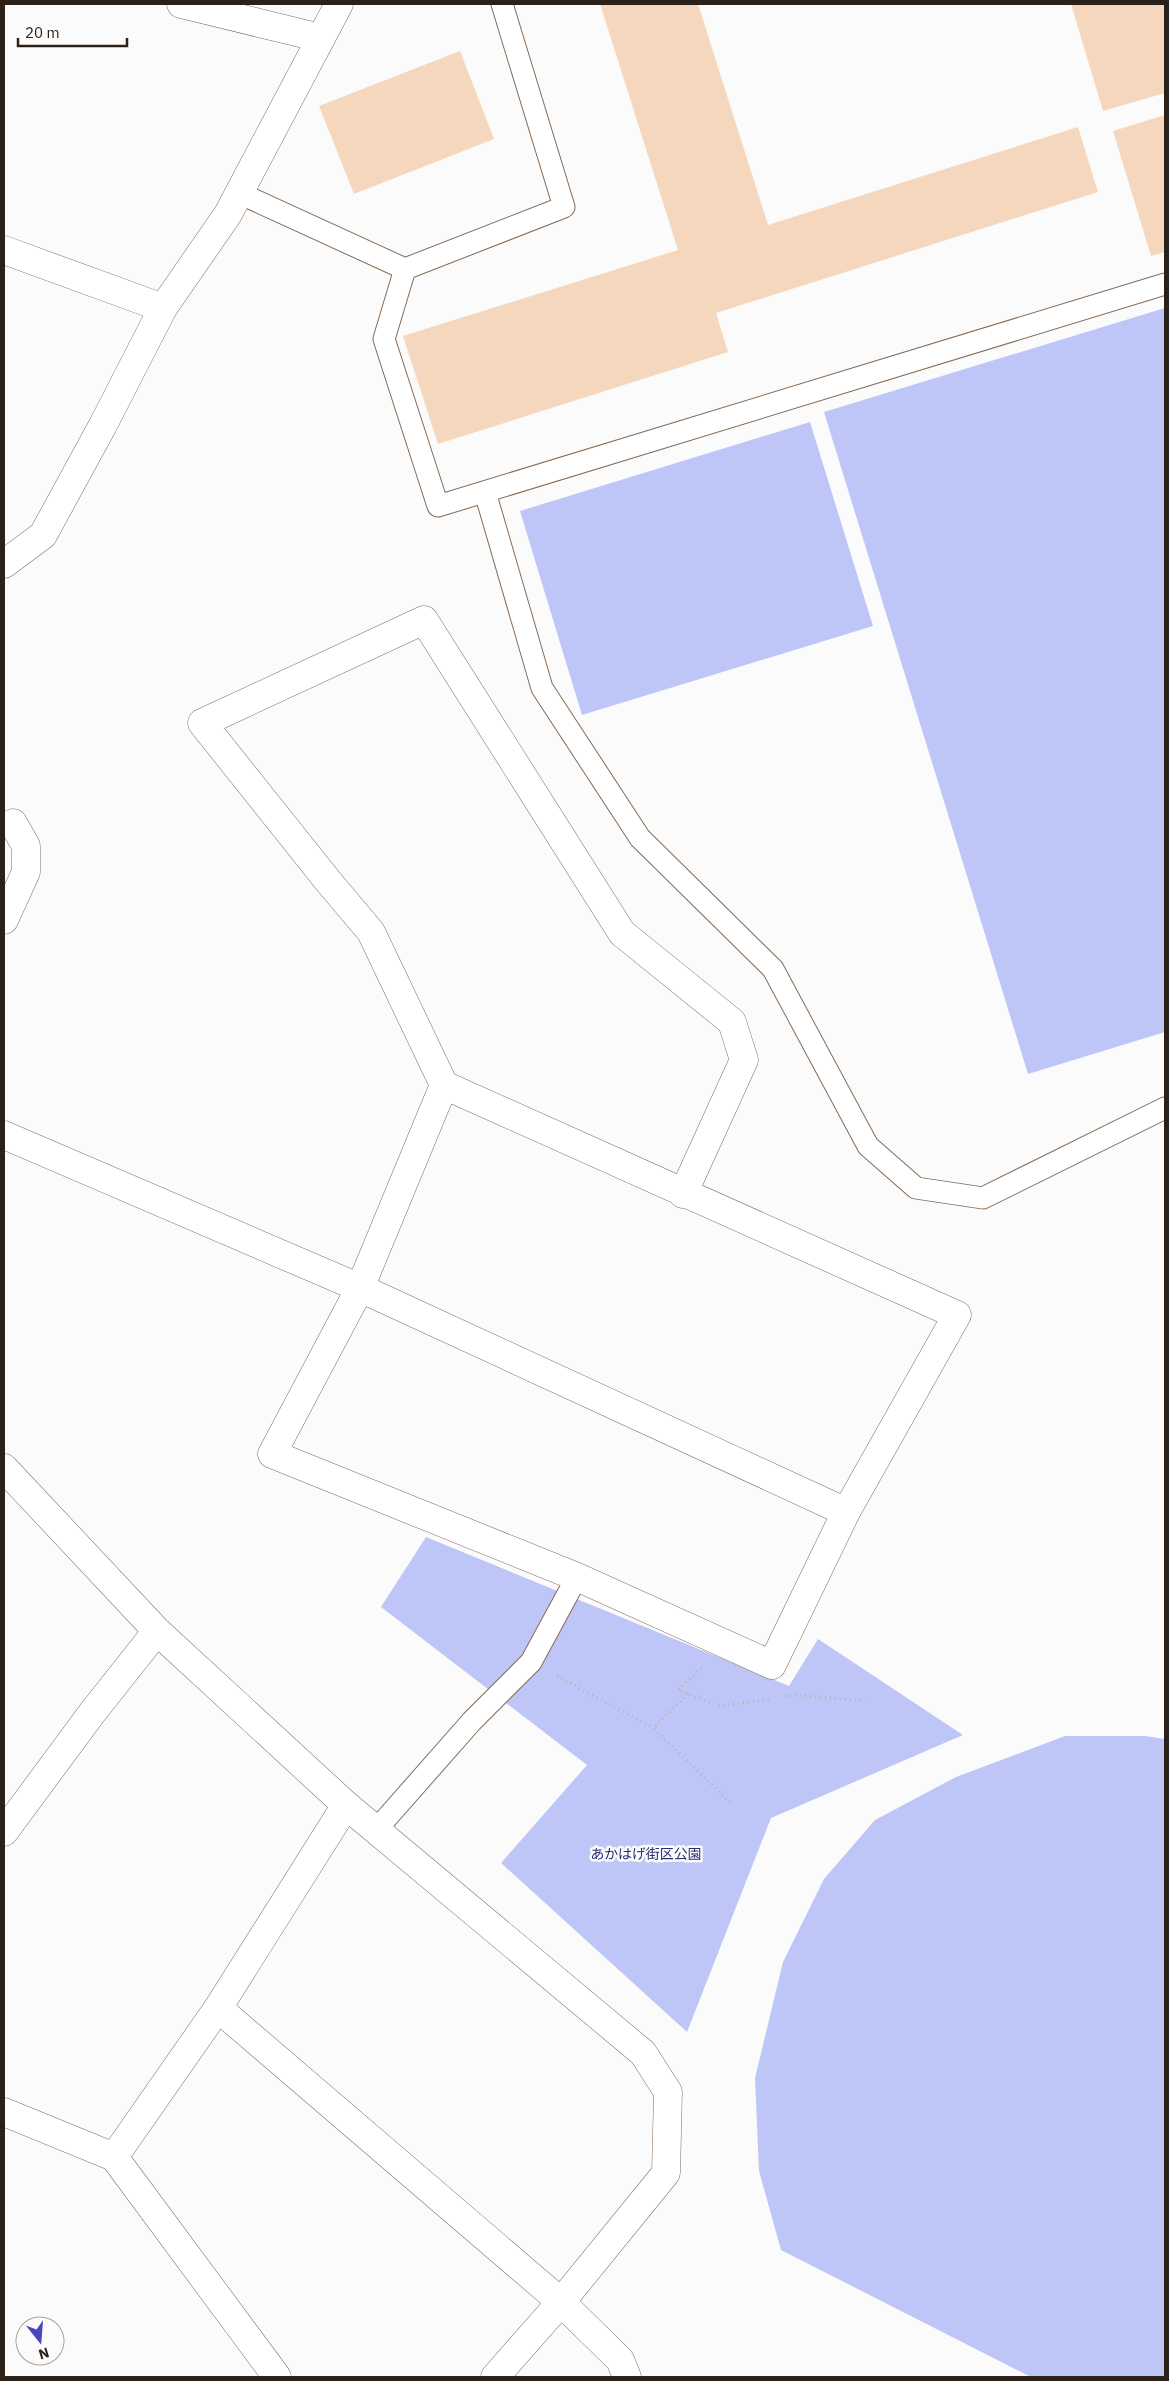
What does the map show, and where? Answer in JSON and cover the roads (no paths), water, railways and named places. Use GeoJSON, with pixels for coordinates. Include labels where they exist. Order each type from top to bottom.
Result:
{"type":"FeatureCollection","features":[{"type":"Feature","properties":{"kind":"street"},"geometry":{"type":"LineString","coordinates":[[181,4],[321,38]]}},
{"type":"Feature","properties":{"kind":"street"},"geometry":{"type":"LineString","coordinates":[[4,564],[43,535],[104,425],[163,308],[228,214],[339,4]]}},
{"type":"Feature","properties":{"kind":"street"},"geometry":{"type":"LineString","coordinates":[[4,250],[163,308]]}},
{"type":"Feature","properties":{"kind":"street"},"geometry":{"type":"LineString","coordinates":[[444,1085],[360,1288],[272,1454],[577,1577],[772,1665],[846,1512],[957,1314],[682,1194],[444,1085],[371,932],[202,723],[424,620],[622,933],[732,1022],[744,1060],[682,1194]]}},
{"type":"Feature","properties":{"kind":"street"},"geometry":{"type":"LineString","coordinates":[[4,920],[26,872],[26,846],[13,823]]}},
{"type":"Feature","properties":{"kind":"street"},"geometry":{"type":"LineString","coordinates":[[4,1135],[360,1288],[846,1512]]}},
{"type":"Feature","properties":{"kind":"street"},"geometry":{"type":"LineString","coordinates":[[4,1468],[157,1631],[346,1805],[643,2053],[668,2092],[666,2173],[561,2302],[495,2377]]}},
{"type":"Feature","properties":{"kind":"street"},"geometry":{"type":"LineString","coordinates":[[4,1832],[92,1713],[157,1631]]}},
{"type":"Feature","properties":{"kind":"street"},"geometry":{"type":"LineString","coordinates":[[114,2157],[218,2008],[346,1805]]}},
{"type":"Feature","properties":{"kind":"street"},"geometry":{"type":"LineString","coordinates":[[218,2008],[561,2302],[620,2360],[627,2377]]}},
{"type":"Feature","properties":{"kind":"street"},"geometry":{"type":"LineString","coordinates":[[4,2112],[114,2157],[277,2377]]}},
{"type":"Feature","properties":{"kind":"lane"},"geometry":{"type":"LineString","coordinates":[[239,193],[405,269],[564,207],[502,4]]}},
{"type":"Feature","properties":{"kind":"lane"},"geometry":{"type":"LineString","coordinates":[[405,269],[384,340],[438,506],[1165,284]]}},
{"type":"Feature","properties":{"kind":"lane"},"geometry":{"type":"LineString","coordinates":[[484,492],[542,688],[640,838],[773,969],[868,1146],[916,1188],[983,1198],[1165,1108]]}},
{"type":"Feature","properties":{"kind":"lane"},"geometry":{"type":"LineString","coordinates":[[376,1830],[472,1721],[531,1662],[577,1577]]}},
{"type":"Feature","properties":{"kind":"park label","name":"あかはげ街区公園"},"geometry":{"type":"Point","coordinates":[646,1854]}}]}
